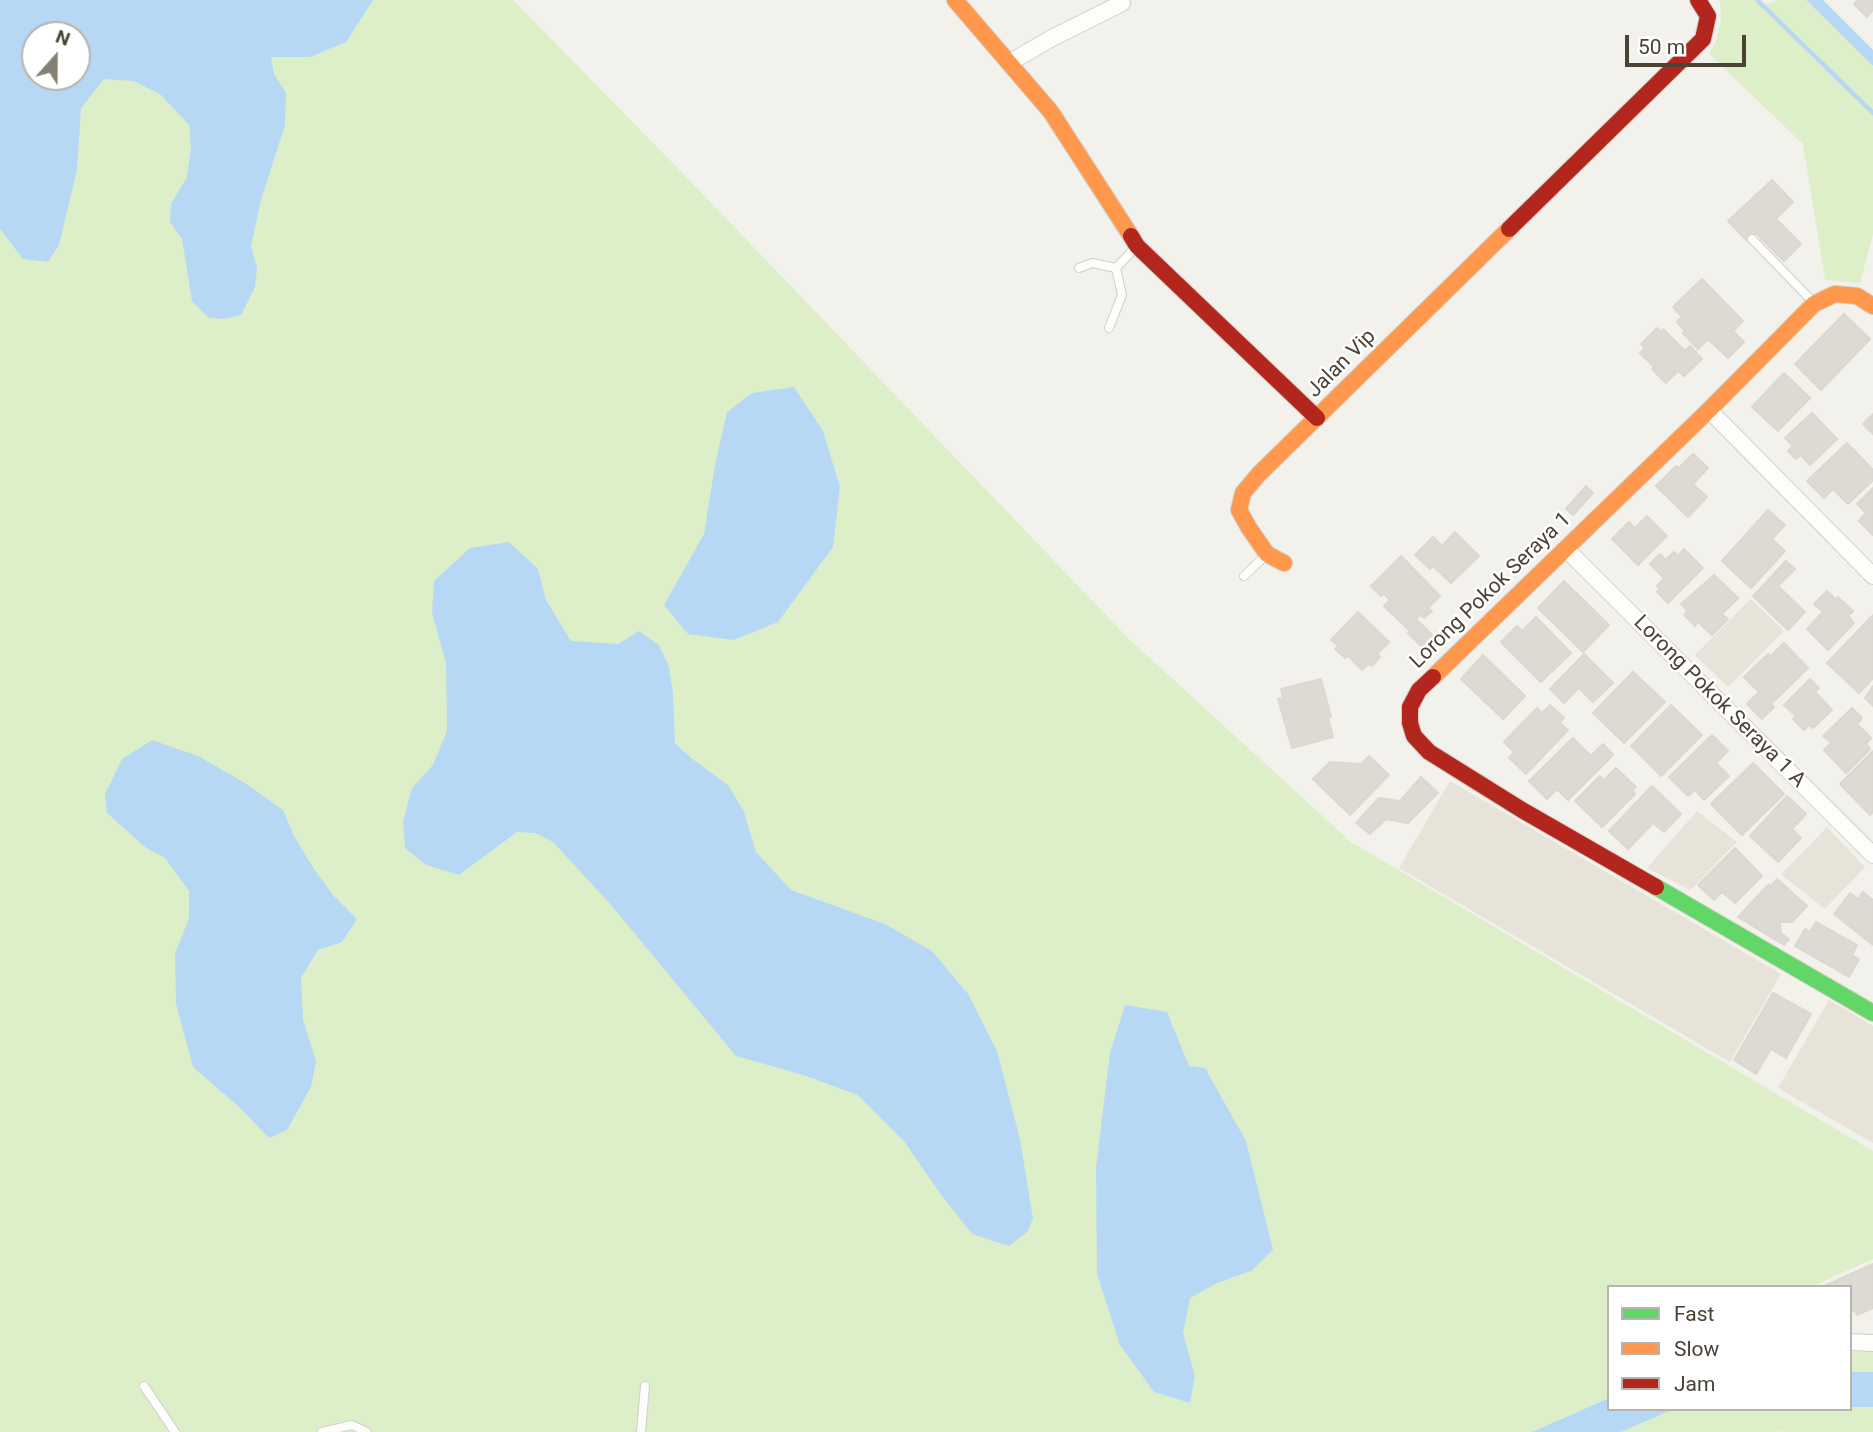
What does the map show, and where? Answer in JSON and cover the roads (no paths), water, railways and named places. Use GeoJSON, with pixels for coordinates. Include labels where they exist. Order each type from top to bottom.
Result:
{"type":"FeatureCollection","features":[{"type":"Feature","properties":{"kind":"street","name":"Jalan Vip"},"geometry":{"type":"LineString","coordinates":[[955,0],[1051,113],[1137,246],[1317,418],[1703,38],[1708,16],[1698,0]]}},
{"type":"Feature","properties":{"kind":"street"},"geometry":{"type":"LineString","coordinates":[[1009,63],[1052,37],[1122,3]]}},
{"type":"Feature","properties":{"kind":"street","name":"Lorong Pokok Seraya 1"},"geometry":{"type":"LineString","coordinates":[[1873,306],[1857,296],[1835,294],[1814,304],[1709,410],[1419,690],[1410,707],[1410,723],[1414,736],[1429,752],[1522,810],[1873,1013]]}},
{"type":"Feature","properties":{"kind":"street"},"geometry":{"type":"LineString","coordinates":[[1709,410],[1873,576]]}},
{"type":"Feature","properties":{"kind":"street"},"geometry":{"type":"LineString","coordinates":[[1284,563],[1267,554],[1239,510],[1243,493],[1258,475],[1317,418]]}},
{"type":"Feature","properties":{"kind":"street","name":"Lorong Pokok Seraya 1 A"},"geometry":{"type":"LineString","coordinates":[[1566,549],[1873,855]]}},
{"type":"Feature","properties":{"kind":"street"},"geometry":{"type":"LineString","coordinates":[[1852,1342],[1873,1343]]}},
{"type":"Feature","properties":{"kind":"lane"},"geometry":{"type":"LineString","coordinates":[[1752,239],[1814,304]]}},
{"type":"Feature","properties":{"kind":"lane"},"geometry":{"type":"LineString","coordinates":[[1116,268],[1137,246]]}},
{"type":"Feature","properties":{"kind":"lane"},"geometry":{"type":"LineString","coordinates":[[1079,268],[1092,263],[1116,268]]}},
{"type":"Feature","properties":{"kind":"lane"},"geometry":{"type":"LineString","coordinates":[[1109,328],[1122,295],[1116,268]]}},
{"type":"Feature","properties":{"kind":"lane"},"geometry":{"type":"LineString","coordinates":[[1244,576],[1267,554]]}},
{"type":"Feature","properties":{"kind":"lane"},"geometry":{"type":"LineString","coordinates":[[144,1386],[175,1432]]}},
{"type":"Feature","properties":{"kind":"lane"},"geometry":{"type":"LineString","coordinates":[[641,1432],[645,1386]]}},
{"type":"Feature","properties":{"kind":"lane"},"geometry":{"type":"LineString","coordinates":[[322,1432],[352,1425],[366,1432]]}},
{"type":"Feature","properties":{"kind":"water"},"geometry":{"type":"Polygon","coordinates":[[[0,0],[373,0],[346,42],[310,57],[271,57],[274,74],[286,93],[285,125],[261,200],[251,246],[257,268],[255,287],[241,315],[225,319],[209,318],[192,301],[182,239],[170,222],[171,204],[187,177],[191,147],[189,125],[161,95],[134,81],[104,79],[81,108],[77,170],[59,245],[48,262],[23,259],[0,229],[0,0]]]}},
{"type":"Feature","properties":{"kind":"water"},"geometry":{"type":"Polygon","coordinates":[[[1806,0],[1823,0],[1873,50],[1873,66],[1806,0]]]}},
{"type":"Feature","properties":{"kind":"water"},"geometry":{"type":"Polygon","coordinates":[[[794,387],[823,431],[840,487],[833,547],[778,622],[734,640],[688,634],[664,605],[704,534],[727,412],[752,393],[794,387]]]}},
{"type":"Feature","properties":{"kind":"water"},"geometry":{"type":"Polygon","coordinates":[[[509,542],[538,569],[546,600],[571,641],[618,644],[639,631],[659,645],[669,667],[675,743],[728,785],[744,812],[756,852],[791,890],[885,924],[932,951],[968,994],[997,1051],[1020,1139],[1033,1219],[1027,1232],[1009,1246],[972,1234],[904,1141],[858,1095],[803,1075],[736,1056],[611,905],[553,842],[535,833],[517,832],[459,875],[426,865],[405,848],[403,822],[412,788],[433,765],[447,731],[446,663],[432,613],[434,581],[470,548],[509,542]]]}},
{"type":"Feature","properties":{"kind":"water"},"geometry":{"type":"Polygon","coordinates":[[[152,740],[198,756],[245,783],[283,810],[295,838],[314,869],[333,895],[357,919],[342,942],[318,950],[301,978],[303,1020],[316,1061],[311,1087],[287,1130],[269,1138],[238,1106],[193,1067],[176,1004],[175,954],[189,918],[189,891],[165,858],[145,847],[107,813],[105,794],[122,759],[152,740]]]}},
{"type":"Feature","properties":{"kind":"water"},"geometry":{"type":"Polygon","coordinates":[[[1125,1005],[1167,1012],[1189,1066],[1205,1068],[1246,1141],[1273,1250],[1251,1271],[1217,1283],[1190,1298],[1183,1333],[1195,1376],[1190,1403],[1154,1392],[1120,1345],[1097,1274],[1096,1168],[1110,1053],[1125,1005]]]}},
{"type":"Feature","properties":{"kind":"water"},"geometry":{"type":"Polygon","coordinates":[[[1852,1372],[1873,1372],[1873,1407],[1852,1407],[1852,1372]]]}},
{"type":"Feature","properties":{"kind":"water"},"geometry":{"type":"Polygon","coordinates":[[[1607,1399],[1607,1411],[1669,1411],[1621,1432],[1532,1432],[1607,1399]]]}},
{"type":"Feature","properties":{"kind":"waterway"},"geometry":{"type":"LineString","coordinates":[[1757,0],[1873,113]]}}]}
